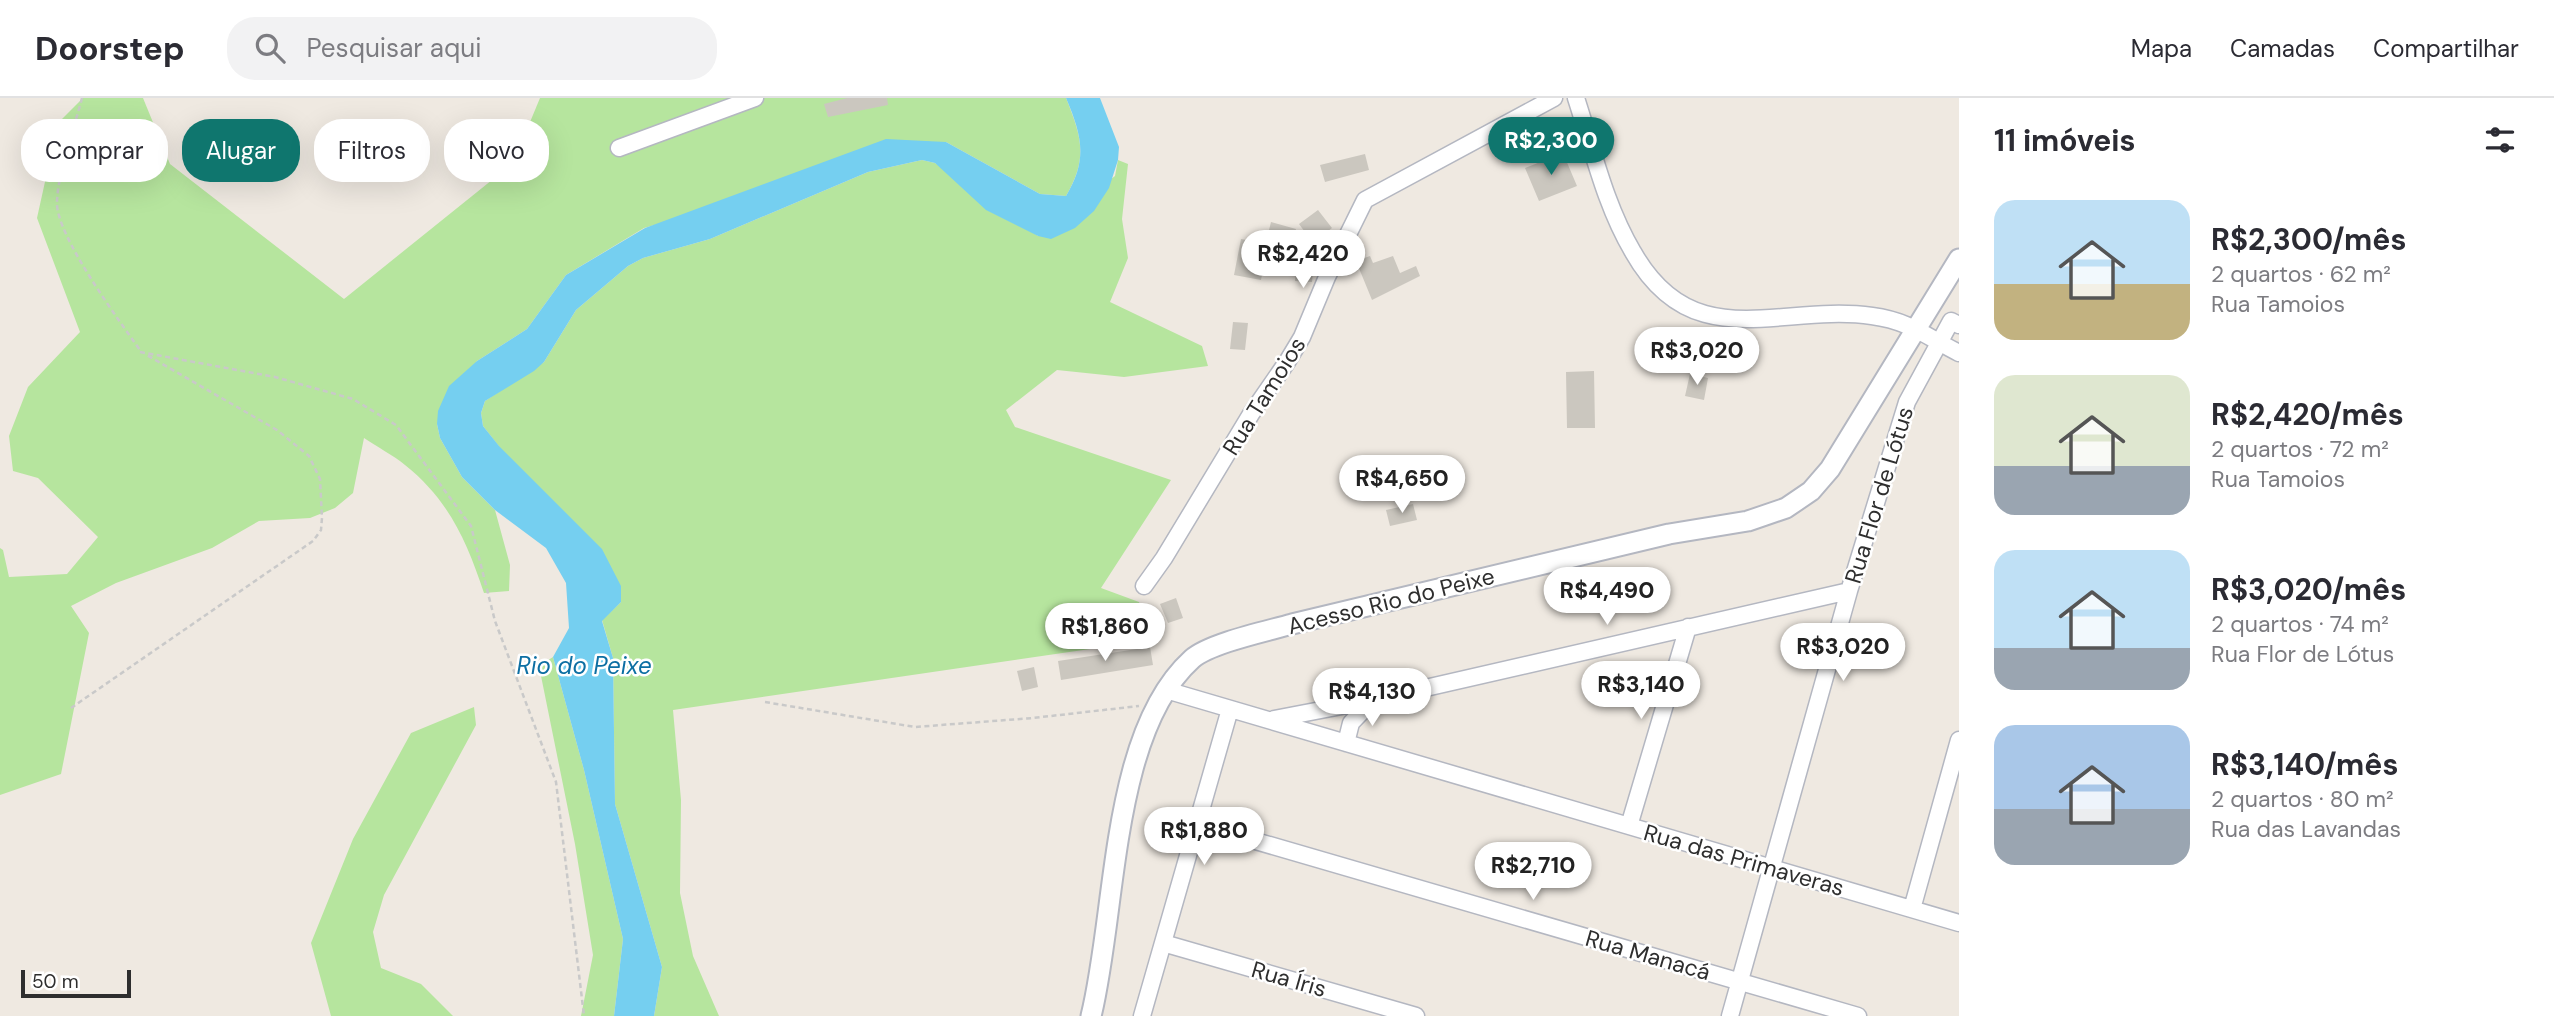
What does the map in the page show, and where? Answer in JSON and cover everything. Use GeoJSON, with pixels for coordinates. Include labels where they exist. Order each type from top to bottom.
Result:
{"type":"FeatureCollection","features":[{"type":"Feature","properties":{"kind":"street"},"geometry":{"type":"LineString","coordinates":[[620,148],[755,98]]}},
{"type":"Feature","properties":{"kind":"street","name":"Rua Tamoios"},"geometry":{"type":"LineString","coordinates":[[1144,586],[1302,337],[1327,277],[1365,201],[1554,98]]}},
{"type":"Feature","properties":{"kind":"street"},"geometry":{"type":"LineString","coordinates":[[1576,98],[1615,217],[1634,254],[1660,288],[1677,301],[1696,312],[1742,320],[1841,314],[1870,315],[1917,327],[1937,342],[1959,353]]}},
{"type":"Feature","properties":{"kind":"street","name":"Acesso Rio do Peixe"},"geometry":{"type":"LineString","coordinates":[[1091,1016],[1099,984],[1134,762],[1161,697],[1194,657],[1237,640],[1306,621],[1669,534],[1748,521],[1786,508],[1811,491],[1830,469],[1959,259]]}},
{"type":"Feature","properties":{"kind":"street","name":"Rua Flor de Lótus"},"geometry":{"type":"LineString","coordinates":[[1730,1016],[1849,591],[1907,402],[1937,342],[1955,323]]}},
{"type":"Feature","properties":{"kind":"street"},"geometry":{"type":"LineString","coordinates":[[1270,720],[1373,700],[1849,591]]}},
{"type":"Feature","properties":{"kind":"street"},"geometry":{"type":"LineString","coordinates":[[1629,826],[1688,627]]}},
{"type":"Feature","properties":{"kind":"street","name":"Rua das Primaveras"},"geometry":{"type":"LineString","coordinates":[[1161,697],[1230,709],[1270,720],[1959,923]]}},
{"type":"Feature","properties":{"kind":"street"},"geometry":{"type":"LineString","coordinates":[[1346,743],[1351,723],[1373,700]]}},
{"type":"Feature","properties":{"kind":"street"},"geometry":{"type":"LineString","coordinates":[[1142,1016],[1230,709]]}},
{"type":"Feature","properties":{"kind":"street"},"geometry":{"type":"LineString","coordinates":[[1912,909],[1959,740]]}},
{"type":"Feature","properties":{"kind":"street","name":"Rua Manacá"},"geometry":{"type":"LineString","coordinates":[[1197,824],[1858,1016]]}},
{"type":"Feature","properties":{"kind":"street","name":"Rua Íris"},"geometry":{"type":"LineString","coordinates":[[1163,943],[1416,1016]]}},
{"type":"Feature","properties":{"kind":"path"},"geometry":{"type":"LineString","coordinates":[[71,708],[313,541],[321,530],[320,479],[309,456],[277,430],[140,352],[94,285],[67,234],[57,204],[82,98]]}},
{"type":"Feature","properties":{"kind":"path"},"geometry":{"type":"LineString","coordinates":[[140,352],[275,377],[353,399],[396,425],[471,526],[495,621],[556,782],[584,1016]]}},
{"type":"Feature","properties":{"kind":"path"},"geometry":{"type":"LineString","coordinates":[[765,702],[915,727],[1033,718],[1161,697]]}},
{"type":"Feature","properties":{"kind":"green space"},"geometry":{"type":"Polygon","coordinates":[[[83,98],[143,98],[152,119],[62,119],[83,98]]]}},
{"type":"Feature","properties":{"kind":"green space"},"geometry":{"type":"Polygon","coordinates":[[[540,98],[1066,98],[1076,125],[1080,148],[1078,170],[1066,196],[1040,194],[946,142],[644,228],[566,275],[527,329],[477,361],[437,424],[440,438],[462,477],[495,510],[510,565],[509,591],[484,593],[471,556],[445,507],[405,465],[364,438],[353,493],[335,508],[310,518],[259,521],[212,548],[116,583],[71,606],[89,633],[61,774],[0,795],[0,548],[3,550],[9,577],[67,574],[98,537],[38,478],[13,471],[9,436],[28,387],[80,332],[37,218],[45,182],[168,182],[168,159],[182,173],[182,182],[193,182],[344,299],[489,182],[549,182],[549,119],[531,119],[540,98]]]}},
{"type":"Feature","properties":{"kind":"green space"},"geometry":{"type":"Polygon","coordinates":[[[922,160],[935,163],[1038,236],[1115,176],[1118,160],[1128,164],[1122,219],[1128,258],[1110,302],[1202,346],[1208,366],[1124,377],[1057,370],[1006,410],[1015,427],[1171,480],[1101,588],[1139,602],[1152,640],[673,710],[681,800],[680,893],[693,956],[719,1016],[654,1016],[662,967],[615,804],[613,658],[602,620],[621,602],[483,426],[481,413],[485,401],[544,362],[576,310],[628,266],[643,258],[710,239],[868,172],[922,160]]]}},
{"type":"Feature","properties":{"kind":"green space"},"geometry":{"type":"Polygon","coordinates":[[[553,657],[584,770],[623,939],[614,1016],[581,1016],[593,955],[575,844],[539,666],[553,657]]]}},
{"type":"Feature","properties":{"kind":"green space"},"geometry":{"type":"Polygon","coordinates":[[[474,707],[476,725],[384,895],[373,932],[381,968],[421,984],[453,1016],[331,1016],[311,943],[353,839],[411,733],[474,707]]]}},
{"type":"Feature","properties":{"kind":"water","name":"Rio do Peixe"},"geometry":{"type":"Polygon","coordinates":[[[1066,98],[1100,98],[1119,147],[1118,160],[1109,188],[1094,211],[1075,228],[1051,239],[1038,236],[986,210],[935,163],[922,160],[868,172],[710,239],[643,258],[628,266],[576,310],[544,362],[485,401],[481,413],[483,426],[499,446],[602,549],[621,586],[621,602],[602,621],[613,658],[615,804],[662,967],[654,1016],[614,1016],[623,939],[584,770],[553,657],[569,628],[566,583],[546,548],[495,510],[462,477],[440,438],[437,424],[438,411],[449,386],[477,361],[527,329],[566,275],[645,228],[886,139],[946,142],[1040,194],[1066,196],[1078,170],[1080,147],[1076,124],[1066,98]]]}},
{"type":"Feature","properties":{"kind":"building"},"geometry":{"type":"Polygon","coordinates":[[[847,98],[887,98],[888,105],[828,117],[824,104],[847,98]]]}},
{"type":"Feature","properties":{"kind":"building"},"geometry":{"type":"Polygon","coordinates":[[[1563,153],[1577,186],[1539,201],[1525,168],[1563,153]]]}},
{"type":"Feature","properties":{"kind":"building"},"geometry":{"type":"Polygon","coordinates":[[[1365,154],[1369,170],[1325,182],[1320,165],[1365,154]]]}},
{"type":"Feature","properties":{"kind":"building"},"geometry":{"type":"Polygon","coordinates":[[[1318,210],[1332,228],[1313,243],[1299,224],[1318,210]]]}},
{"type":"Feature","properties":{"kind":"building"},"geometry":{"type":"Polygon","coordinates":[[[1271,222],[1296,229],[1293,241],[1268,234],[1271,222]]]}},
{"type":"Feature","properties":{"kind":"building"},"geometry":{"type":"Polygon","coordinates":[[[1241,239],[1268,244],[1261,280],[1234,275],[1241,239]]]}},
{"type":"Feature","properties":{"kind":"building"},"geometry":{"type":"Polygon","coordinates":[[[1370,256],[1373,263],[1393,256],[1400,273],[1416,266],[1420,276],[1372,300],[1356,261],[1370,256]]]}},
{"type":"Feature","properties":{"kind":"building"},"geometry":{"type":"Polygon","coordinates":[[[1297,260],[1314,261],[1312,282],[1295,281],[1297,260]]]}},
{"type":"Feature","properties":{"kind":"building"},"geometry":{"type":"Polygon","coordinates":[[[1233,322],[1248,323],[1245,350],[1230,349],[1233,322]]]}},
{"type":"Feature","properties":{"kind":"building"},"geometry":{"type":"Polygon","coordinates":[[[1682,351],[1684,362],[1652,367],[1650,355],[1682,351]]]}},
{"type":"Feature","properties":{"kind":"building"},"geometry":{"type":"Polygon","coordinates":[[[1594,371],[1595,428],[1567,428],[1566,372],[1594,371]]]}},
{"type":"Feature","properties":{"kind":"building"},"geometry":{"type":"Polygon","coordinates":[[[1690,374],[1708,378],[1704,400],[1685,396],[1690,374]]]}},
{"type":"Feature","properties":{"kind":"building"},"geometry":{"type":"Polygon","coordinates":[[[1413,504],[1417,520],[1390,526],[1386,510],[1413,504]]]}},
{"type":"Feature","properties":{"kind":"building"},"geometry":{"type":"Polygon","coordinates":[[[1176,598],[1183,618],[1168,623],[1160,604],[1176,598]]]}},
{"type":"Feature","properties":{"kind":"building"},"geometry":{"type":"Polygon","coordinates":[[[1150,647],[1153,665],[1061,680],[1058,661],[1150,647]]]}},
{"type":"Feature","properties":{"kind":"building"},"geometry":{"type":"Polygon","coordinates":[[[1034,667],[1038,687],[1022,691],[1017,671],[1034,667]]]}}]}
